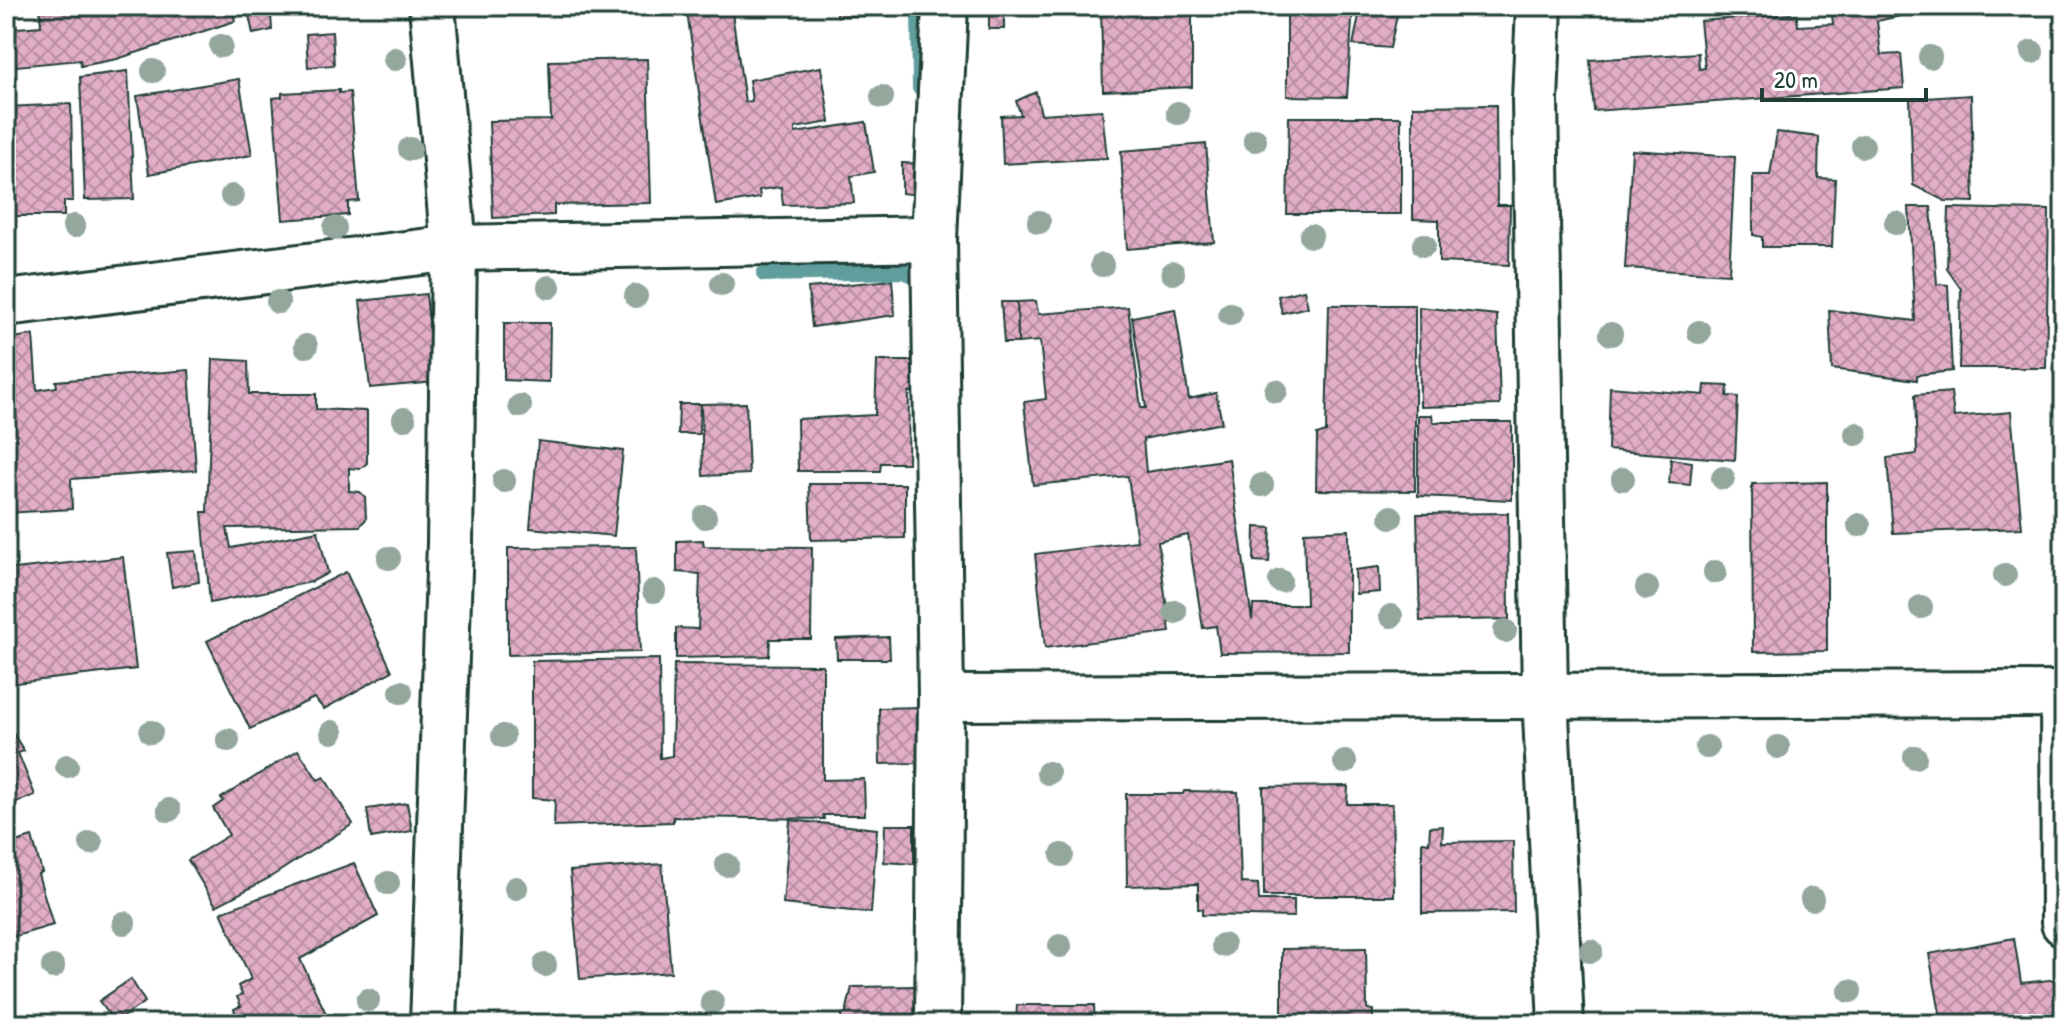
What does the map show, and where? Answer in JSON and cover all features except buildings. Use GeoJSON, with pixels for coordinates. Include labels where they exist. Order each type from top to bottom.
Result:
{"type":"FeatureCollection","features":[{"type":"Feature","properties":{"kind":"street"},"geometry":{"type":"LineString","coordinates":[[432,6],[454,248],[449,574],[433,1024]]}},
{"type":"Feature","properties":{"kind":"street"},"geometry":{"type":"LineString","coordinates":[[938,1024],[941,698],[934,239],[945,6]]}},
{"type":"Feature","properties":{"kind":"street"},"geometry":{"type":"LineString","coordinates":[[1539,6],[1535,100],[1545,695],[1561,1024]]}},
{"type":"Feature","properties":{"kind":"street"},"geometry":{"type":"LineString","coordinates":[[6,303],[454,248],[934,239]]}},
{"type":"Feature","properties":{"kind":"street"},"geometry":{"type":"LineString","coordinates":[[941,698],[2064,694],[2064,923]]}},
{"type":"Feature","properties":{"kind":"waterway"},"geometry":{"type":"LineString","coordinates":[[919,6],[920,88]]}},
{"type":"Feature","properties":{"kind":"waterway"},"geometry":{"type":"LineString","coordinates":[[764,274],[904,271],[917,277],[925,289]]}}]}
